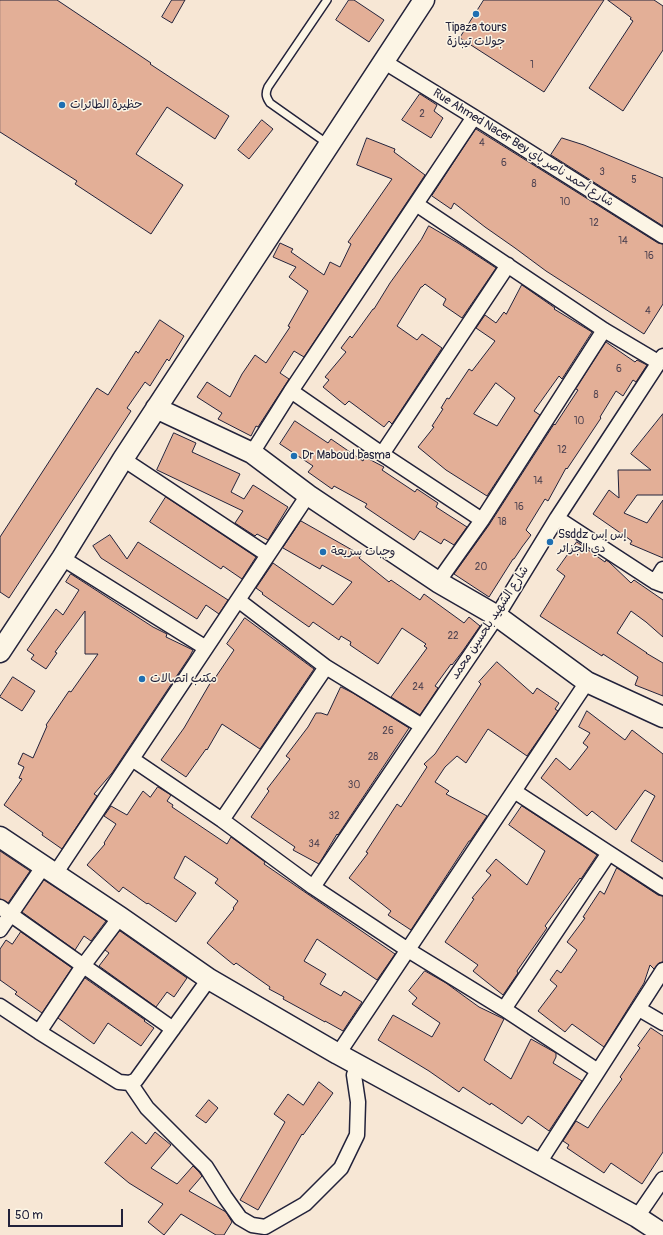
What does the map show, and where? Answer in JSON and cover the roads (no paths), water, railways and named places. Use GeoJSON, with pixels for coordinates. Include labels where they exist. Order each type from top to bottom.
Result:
{"type":"FeatureCollection","features":[{"type":"Feature","properties":{"kind":"street"},"geometry":{"type":"LineString","coordinates":[[0,652],[62,558],[156,408],[424,0]]}},
{"type":"Feature","properties":{"kind":"street","name":"Rue Ahmed Nacer Bey شارع أحمد ناصر باي"},"geometry":{"type":"LineString","coordinates":[[383,61],[663,236]]}},
{"type":"Feature","properties":{"kind":"street"},"geometry":{"type":"LineString","coordinates":[[252,453],[291,391],[474,117]]}},
{"type":"Feature","properties":{"kind":"street"},"geometry":{"type":"LineString","coordinates":[[416,204],[604,330],[661,359]]}},
{"type":"Feature","properties":{"kind":"street"},"geometry":{"type":"LineString","coordinates":[[382,454],[508,265]]}},
{"type":"Feature","properties":{"kind":"street"},"geometry":{"type":"LineString","coordinates":[[438,582],[482,520],[604,330]]}},
{"type":"Feature","properties":{"kind":"street","name":"شارع الشهيد بلحسين محمد"},"geometry":{"type":"LineString","coordinates":[[314,887],[497,616],[557,518],[661,359]]}},
{"type":"Feature","properties":{"kind":"street"},"geometry":{"type":"LineString","coordinates":[[291,391],[382,454],[482,520]]}},
{"type":"Feature","properties":{"kind":"street"},"geometry":{"type":"LineString","coordinates":[[156,408],[252,453],[308,495],[438,582],[497,616],[586,682],[663,717]]}},
{"type":"Feature","properties":{"kind":"street"},"geometry":{"type":"LineString","coordinates":[[123,459],[268,555]]}},
{"type":"Feature","properties":{"kind":"street"},"geometry":{"type":"LineString","coordinates":[[0,930],[5,911],[49,870],[132,759],[308,495]]}},
{"type":"Feature","properties":{"kind":"street"},"geometry":{"type":"LineString","coordinates":[[557,518],[659,583],[663,569]]}},
{"type":"Feature","properties":{"kind":"street"},"geometry":{"type":"LineString","coordinates":[[62,558],[206,648]]}},
{"type":"Feature","properties":{"kind":"street"},"geometry":{"type":"LineString","coordinates":[[238,600],[326,667],[422,726]]}},
{"type":"Feature","properties":{"kind":"street"},"geometry":{"type":"LineString","coordinates":[[222,820],[326,667]]}},
{"type":"Feature","properties":{"kind":"street"},"geometry":{"type":"LineString","coordinates":[[338,1054],[586,682]]}},
{"type":"Feature","properties":{"kind":"street"},"geometry":{"type":"LineString","coordinates":[[132,759],[222,820],[314,887],[408,950],[504,1009],[598,1071]]}},
{"type":"Feature","properties":{"kind":"street"},"geometry":{"type":"LineString","coordinates":[[514,791],[663,888]]}},
{"type":"Feature","properties":{"kind":"street"},"geometry":{"type":"LineString","coordinates":[[0,837],[120,917],[209,979],[338,1054],[637,1217],[663,1234]]}},
{"type":"Feature","properties":{"kind":"street"},"geometry":{"type":"LineString","coordinates":[[504,1009],[609,854]]}},
{"type":"Feature","properties":{"kind":"street"},"geometry":{"type":"LineString","coordinates":[[5,911],[173,1029]]}},
{"type":"Feature","properties":{"kind":"street"},"geometry":{"type":"LineString","coordinates":[[39,1032],[83,966],[120,917]]}},
{"type":"Feature","properties":{"kind":"street"},"geometry":{"type":"LineString","coordinates":[[539,1163],[663,970]]}},
{"type":"Feature","properties":{"kind":"street"},"geometry":{"type":"LineString","coordinates":[[0,1006],[119,1082],[130,1083],[136,1080],[209,979]]}},
{"type":"Feature","properties":{"kind":"street"},"geometry":{"type":"LineString","coordinates":[[639,1009],[663,1023]]}},
{"type":"Feature","properties":{"kind":"street"},"geometry":{"type":"LineString","coordinates":[[130,1083],[146,1108],[206,1167],[225,1198],[240,1218],[252,1225],[265,1227],[305,1204],[341,1168],[357,1135],[358,1102],[354,1075],[359,1065]]}},
{"type":"Feature","properties":{"kind":"street"},"geometry":{"type":"LineString","coordinates":[[637,1217],[663,1179]]}},
{"type":"Feature","properties":{"kind":"lane"},"geometry":{"type":"LineString","coordinates":[[327,0],[268,87],[266,98],[270,103],[329,145]]}},
{"type":"Feature","properties":{"kind":"place","name":"Tipaza tours جولات تيبازة"},"geometry":{"type":"Point","coordinates":[476,14]}},
{"type":"Feature","properties":{"kind":"place","name":"حظيرة الطائرات"},"geometry":{"type":"Point","coordinates":[62,105]}},
{"type":"Feature","properties":{"kind":"place","name":"Dr Maboud basma"},"geometry":{"type":"Point","coordinates":[294,456]}},
{"type":"Feature","properties":{"kind":"place","name":"Ssddz إس إس دي الجزائر"},"geometry":{"type":"Point","coordinates":[550,542]}},
{"type":"Feature","properties":{"kind":"place","name":"وجبات سريعة"},"geometry":{"type":"Point","coordinates":[323,552]}},
{"type":"Feature","properties":{"kind":"place","name":"مكتب اتصالات"},"geometry":{"type":"Point","coordinates":[142,679]}}]}
